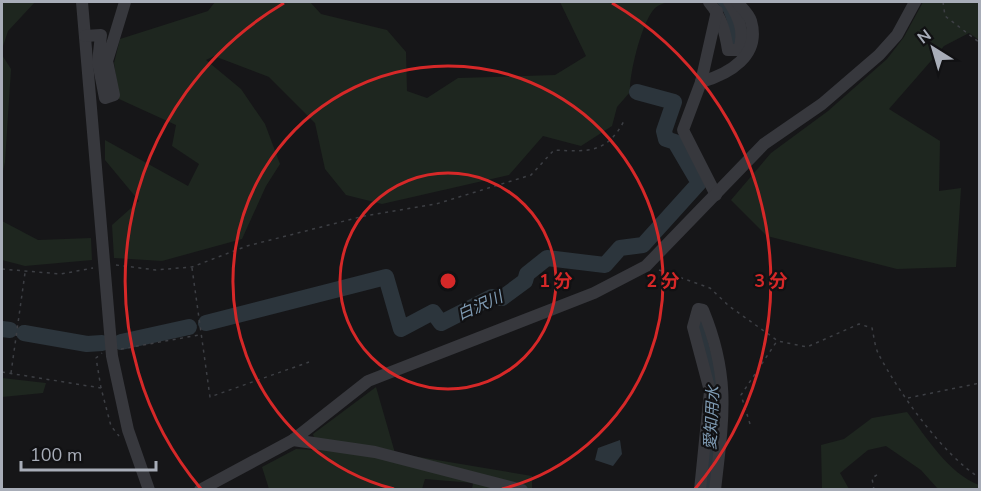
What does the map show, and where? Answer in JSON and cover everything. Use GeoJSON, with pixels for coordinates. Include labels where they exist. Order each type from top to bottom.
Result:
{"type":"FeatureCollection","features":[{"type":"Feature","properties":{"kind":"street"},"geometry":{"type":"LineString","coordinates":[[82,2],[112,356],[128,430],[149,489]]}},
{"type":"Feature","properties":{"kind":"street"},"geometry":{"type":"LineString","coordinates":[[85,36],[101,35],[98,62],[105,98],[114,95],[107,61],[125,2]]}},
{"type":"Feature","properties":{"kind":"street"},"geometry":{"type":"LineString","coordinates":[[713,6],[725,30],[728,50],[739,50],[743,38],[739,22],[729,2]]}},
{"type":"Feature","properties":{"kind":"street"},"geometry":{"type":"LineString","coordinates":[[701,82],[723,76],[741,63],[752,44],[751,20],[737,2]]}},
{"type":"Feature","properties":{"kind":"street"},"geometry":{"type":"LineString","coordinates":[[200,489],[293,440],[368,381],[594,293],[646,266],[764,144],[822,104],[879,55],[897,34],[915,2]]}},
{"type":"Feature","properties":{"kind":"street"},"geometry":{"type":"LineString","coordinates":[[713,6],[701,82],[683,130],[716,195]]}},
{"type":"Feature","properties":{"kind":"street"},"geometry":{"type":"LineString","coordinates":[[700,489],[710,391],[693,327],[698,309],[703,310],[707,320],[718,357],[723,386],[724,408],[715,489]]}},
{"type":"Feature","properties":{"kind":"street"},"geometry":{"type":"LineString","coordinates":[[293,440],[375,452],[522,489]]}},
{"type":"Feature","properties":{"kind":"path"},"geometry":{"type":"LineString","coordinates":[[943,2],[945,16],[980,43]]}},
{"type":"Feature","properties":{"kind":"path"},"geometry":{"type":"LineString","coordinates":[[116,265],[156,270],[192,267],[247,246],[364,216],[436,204],[531,175],[554,150],[589,152],[617,135],[625,119]]}},
{"type":"Feature","properties":{"kind":"path"},"geometry":{"type":"LineString","coordinates":[[646,266],[710,288],[729,306],[778,341],[807,348],[859,324],[872,328],[878,354],[927,429],[961,467],[980,478]]}},
{"type":"Feature","properties":{"kind":"path"},"geometry":{"type":"LineString","coordinates":[[2,269],[25,273],[61,274],[94,267]]}},
{"type":"Feature","properties":{"kind":"path"},"geometry":{"type":"LineString","coordinates":[[192,267],[210,397],[309,363]]}},
{"type":"Feature","properties":{"kind":"path"},"geometry":{"type":"LineString","coordinates":[[11,373],[25,273]]}},
{"type":"Feature","properties":{"kind":"path"},"geometry":{"type":"LineString","coordinates":[[117,350],[200,334]]}},
{"type":"Feature","properties":{"kind":"path"},"geometry":{"type":"LineString","coordinates":[[750,424],[741,395],[778,341]]}},
{"type":"Feature","properties":{"kind":"path"},"geometry":{"type":"LineString","coordinates":[[103,352],[96,358],[101,388],[111,426],[122,440]]}},
{"type":"Feature","properties":{"kind":"path"},"geometry":{"type":"LineString","coordinates":[[2,372],[101,388]]}},
{"type":"Feature","properties":{"kind":"path"},"geometry":{"type":"LineString","coordinates":[[908,399],[980,383]]}},
{"type":"Feature","properties":{"kind":"path"},"geometry":{"type":"LineString","coordinates":[[874,489],[872,478],[880,473]]}},
{"type":"Feature","properties":{"kind":"shaded area"},"geometry":{"type":"Polygon","coordinates":[[[2,2],[35,2],[8,31],[2,49],[2,2]]]}},
{"type":"Feature","properties":{"kind":"shaded area"},"geometry":{"type":"Polygon","coordinates":[[[215,2],[310,2],[321,14],[387,30],[406,52],[407,91],[427,98],[458,78],[555,75],[586,56],[560,2],[668,2],[655,8],[645,24],[634,61],[630,92],[617,107],[612,126],[581,146],[543,136],[509,175],[382,204],[346,195],[325,169],[315,123],[269,77],[214,56],[206,60],[241,89],[265,124],[280,164],[266,186],[242,239],[162,261],[114,258],[112,225],[139,201],[105,160],[105,140],[188,186],[199,164],[172,146],[176,125],[119,99],[114,63],[120,39],[208,11],[215,2]]]}},
{"type":"Feature","properties":{"kind":"shaded area"},"geometry":{"type":"Polygon","coordinates":[[[923,2],[979,2],[979,40],[969,33],[944,46],[889,109],[940,141],[939,191],[961,188],[956,267],[897,269],[767,236],[731,200],[771,153],[828,111],[887,59],[904,37],[923,2]]]}},
{"type":"Feature","properties":{"kind":"shaded area"},"geometry":{"type":"Polygon","coordinates":[[[2,55],[11,69],[5,162],[2,176],[2,55]]]}},
{"type":"Feature","properties":{"kind":"shaded area"},"geometry":{"type":"Polygon","coordinates":[[[2,221],[38,240],[91,238],[92,260],[25,266],[2,260],[2,221]]]}},
{"type":"Feature","properties":{"kind":"shaded area"},"geometry":{"type":"Polygon","coordinates":[[[2,378],[46,383],[43,393],[2,397],[2,378]]]}},
{"type":"Feature","properties":{"kind":"shaded area"},"geometry":{"type":"Polygon","coordinates":[[[376,387],[395,453],[532,476],[532,489],[472,489],[473,483],[425,479],[422,489],[269,489],[262,467],[296,449],[318,450],[313,434],[376,387]]]}},
{"type":"Feature","properties":{"kind":"shaded area"},"geometry":{"type":"Polygon","coordinates":[[[907,412],[948,463],[957,472],[979,485],[979,489],[938,489],[921,470],[886,446],[868,450],[840,473],[849,489],[822,489],[821,445],[844,439],[872,418],[907,412]]]}},
{"type":"Feature","properties":{"kind":"shaded area"},"geometry":{"type":"Polygon","coordinates":[[[620,440],[622,454],[613,466],[595,460],[598,448],[620,440]]]}},
{"type":"Feature","properties":{"kind":"waterway","name":"愛知用水"},"geometry":{"type":"LineString","coordinates":[[722,2],[730,17],[734,46]]}},
{"type":"Feature","properties":{"kind":"waterway","name":"白沢川"},"geometry":{"type":"LineString","coordinates":[[206,323],[386,277],[401,329],[433,312],[441,323],[492,297],[502,298],[525,281],[527,274],[547,258],[605,265],[620,248],[643,245],[699,183],[675,142],[666,139],[664,131],[674,102],[637,92]]}},
{"type":"Feature","properties":{"kind":"waterway","name":"愛知用水"},"geometry":{"type":"LineString","coordinates":[[700,314],[700,329],[716,387],[708,490]]}},
{"type":"Feature","properties":{"kind":"waterway","name":"白沢川"},"geometry":{"type":"LineString","coordinates":[[121,342],[189,327]]}},
{"type":"Feature","properties":{"kind":"waterway","name":"白沢川"},"geometry":{"type":"LineString","coordinates":[[2,329],[10,330]]}},
{"type":"Feature","properties":{"kind":"waterway","name":"白沢川"},"geometry":{"type":"LineString","coordinates":[[24,333],[87,344],[102,343]]}}]}
